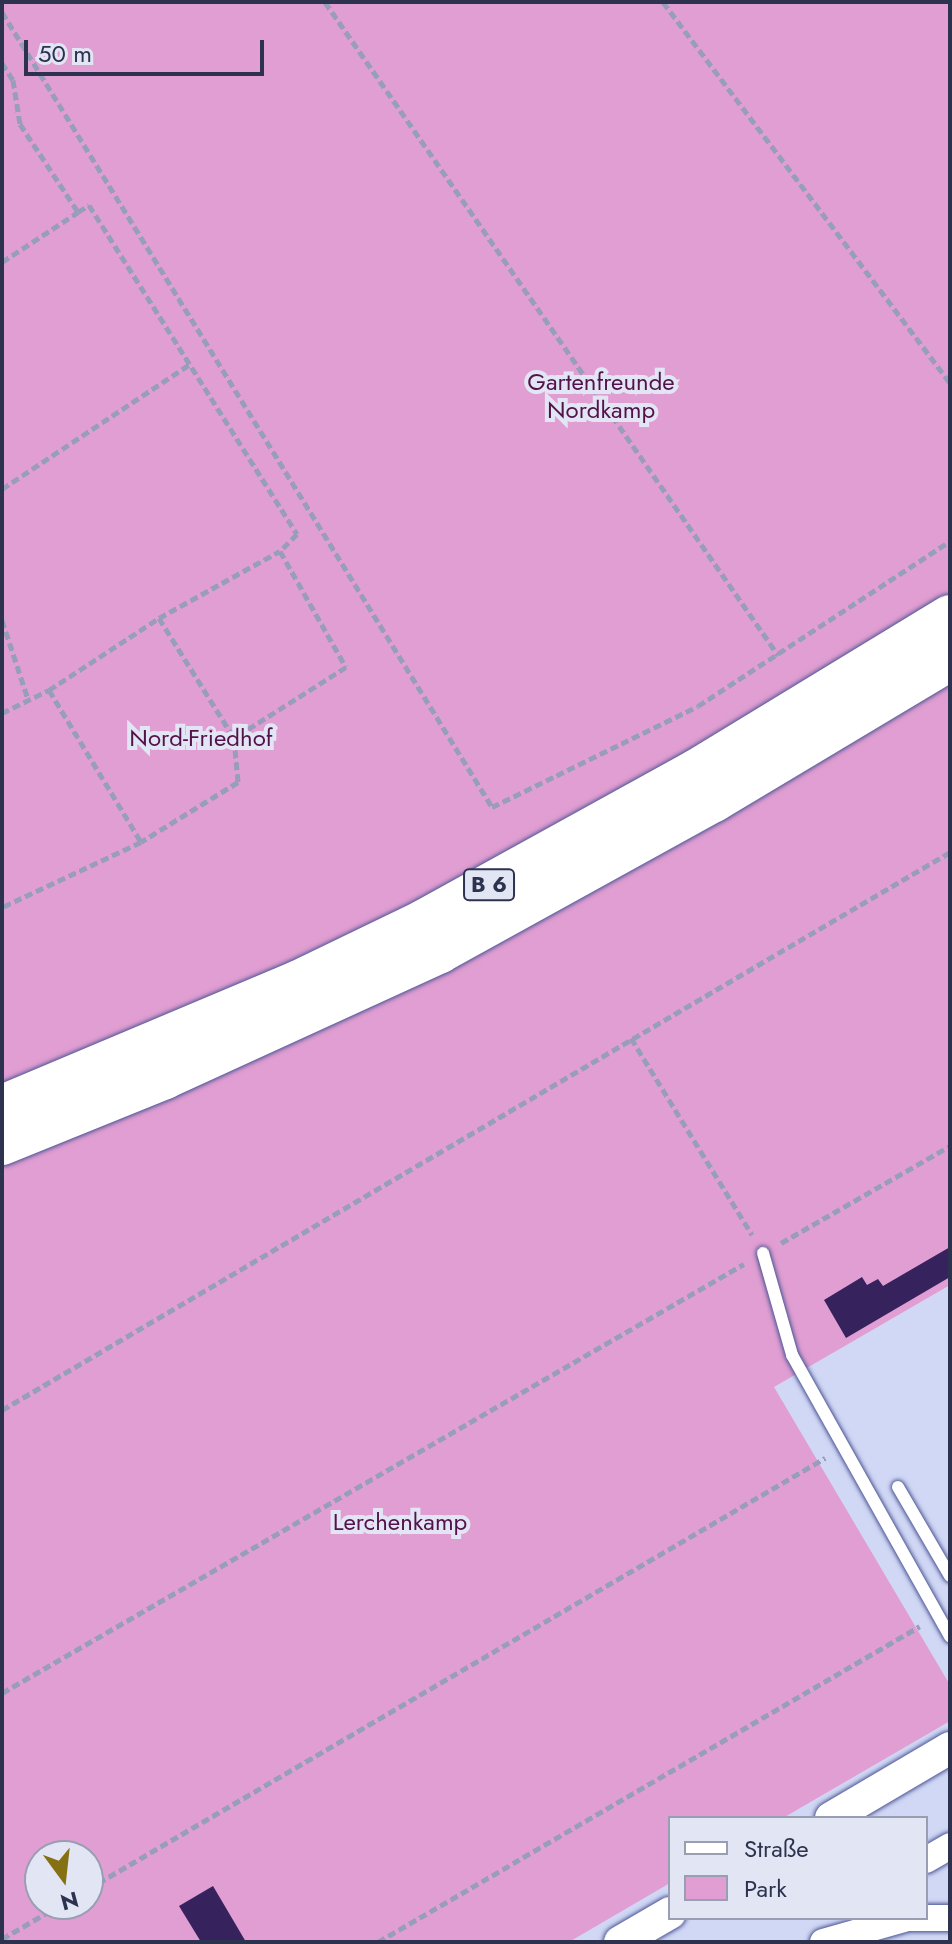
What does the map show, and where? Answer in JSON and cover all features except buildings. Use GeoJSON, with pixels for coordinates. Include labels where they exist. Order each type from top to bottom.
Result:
{"type":"FeatureCollection","features":[{"type":"Feature","properties":{"kind":"highway","name":"B 6"},"geometry":{"type":"LineString","coordinates":[[2,1106],[299,981],[423,921],[708,764],[950,616]]}},
{"type":"Feature","properties":{"kind":"highway","name":"B 6"},"geometry":{"type":"LineString","coordinates":[[2,1144],[165,1078],[440,952],[714,801],[950,660]]}},
{"type":"Feature","properties":{"kind":"street"},"geometry":{"type":"LineString","coordinates":[[834,1816],[950,1748]]}},
{"type":"Feature","properties":{"kind":"street"},"geometry":{"type":"LineString","coordinates":[[928,1859],[950,1846]]}},
{"type":"Feature","properties":{"kind":"street"},"geometry":{"type":"LineString","coordinates":[[620,1942],[668,1914]]}},
{"type":"Feature","properties":{"kind":"street"},"geometry":{"type":"LineString","coordinates":[[928,1918],[950,1918]]}},
{"type":"Feature","properties":{"kind":"street"},"geometry":{"type":"LineString","coordinates":[[823,1942],[900,1920]]}},
{"type":"Feature","properties":{"kind":"lane"},"geometry":{"type":"LineString","coordinates":[[763,1253],[792,1355],[950,1637]]}},
{"type":"Feature","properties":{"kind":"lane"},"geometry":{"type":"LineString","coordinates":[[898,1487],[950,1576]]}},
{"type":"Feature","properties":{"kind":"path"},"geometry":{"type":"LineString","coordinates":[[325,2],[778,656]]}},
{"type":"Feature","properties":{"kind":"path"},"geometry":{"type":"LineString","coordinates":[[663,2],[950,383]]}},
{"type":"Feature","properties":{"kind":"path"},"geometry":{"type":"LineString","coordinates":[[2,12],[492,807],[698,706],[950,541]]}},
{"type":"Feature","properties":{"kind":"path"},"geometry":{"type":"LineString","coordinates":[[2,63],[13,80],[20,124],[78,212]]}},
{"type":"Feature","properties":{"kind":"path"},"geometry":{"type":"LineString","coordinates":[[2,262],[89,205],[297,534],[280,551],[159,618],[49,690],[2,713]]}},
{"type":"Feature","properties":{"kind":"path"},"geometry":{"type":"LineString","coordinates":[[2,489],[190,364]]}},
{"type":"Feature","properties":{"kind":"path"},"geometry":{"type":"LineString","coordinates":[[234,738],[346,667],[280,551]]}},
{"type":"Feature","properties":{"kind":"path"},"geometry":{"type":"LineString","coordinates":[[2,907],[141,842],[238,782],[234,738],[159,618]]}},
{"type":"Feature","properties":{"kind":"path"},"geometry":{"type":"LineString","coordinates":[[2,620],[28,699]]}},
{"type":"Feature","properties":{"kind":"path"},"geometry":{"type":"LineString","coordinates":[[49,690],[141,842]]}},
{"type":"Feature","properties":{"kind":"path"},"geometry":{"type":"LineString","coordinates":[[2,1410],[950,852]]}},
{"type":"Feature","properties":{"kind":"path"},"geometry":{"type":"LineString","coordinates":[[631,1038],[763,1253]]}},
{"type":"Feature","properties":{"kind":"path"},"geometry":{"type":"LineString","coordinates":[[2,1693],[950,1146]]}},
{"type":"Feature","properties":{"kind":"path"},"geometry":{"type":"LineString","coordinates":[[104,1880],[843,1448]]}},
{"type":"Feature","properties":{"kind":"path"},"geometry":{"type":"LineString","coordinates":[[378,1942],[938,1616]]}},
{"type":"Feature","properties":{"kind":"path"},"geometry":{"type":"LineString","coordinates":[[2,1939],[35,1920]]}},
{"type":"Feature","properties":{"kind":"green space"},"geometry":{"type":"Polygon","coordinates":[[[2,2],[950,2],[950,1285],[774,1387],[950,1685],[950,1721],[786,1816],[668,1816],[668,1884],[569,1942],[2,1942],[2,2]]]}},
{"type":"Feature","properties":{"kind":"park label","name":"Gartenfreunde Nordkamp"},"geometry":{"type":"Point","coordinates":[601,396]}},
{"type":"Feature","properties":{"kind":"park label","name":"Nord-Friedhof"},"geometry":{"type":"Point","coordinates":[201,738]}},
{"type":"Feature","properties":{"kind":"park label","name":"Lerchenkamp"},"geometry":{"type":"Point","coordinates":[400,1522]}}]}
